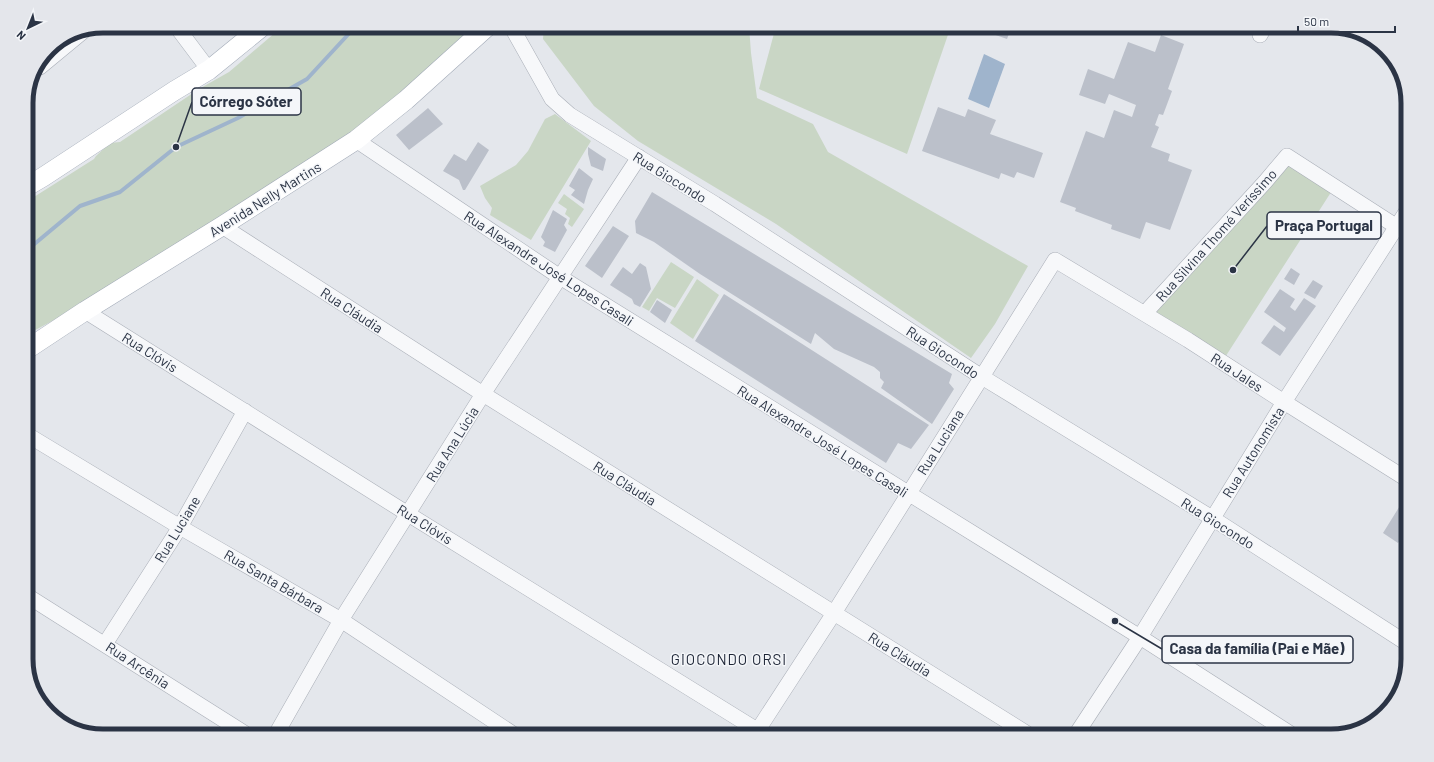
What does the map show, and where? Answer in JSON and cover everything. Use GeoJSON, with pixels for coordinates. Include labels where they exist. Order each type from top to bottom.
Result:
{"type":"FeatureCollection","features":[{"type":"Feature","properties":{"kind":"main road"},"geometry":{"type":"LineString","coordinates":[[33,183],[174,91],[209,70],[254,33]]}},
{"type":"Feature","properties":{"kind":"main road","name":"Avenida Nelly Martins"},"geometry":{"type":"LineString","coordinates":[[33,345],[85,310],[222,226],[356,140],[406,100],[480,33]]}},
{"type":"Feature","properties":{"kind":"street"},"geometry":{"type":"LineString","coordinates":[[181,33],[209,70]]}},
{"type":"Feature","properties":{"kind":"street","name":"Rua Giocondo"},"geometry":{"type":"LineString","coordinates":[[515,33],[552,99],[570,115],[714,204],[982,377],[1212,518],[1401,640]]}},
{"type":"Feature","properties":{"kind":"street"},"geometry":{"type":"LineString","coordinates":[[45,64],[73,40]]}},
{"type":"Feature","properties":{"kind":"street","name":"Rua Alexandre José Lopes Casali"},"geometry":{"type":"LineString","coordinates":[[356,140],[560,277],[1140,637],[1283,729]]}},
{"type":"Feature","properties":{"kind":"street","name":"Rua Silvina Thomé Veríssimo"},"geometry":{"type":"LineString","coordinates":[[1145,313],[1287,156],[1401,229]]}},
{"type":"Feature","properties":{"kind":"street","name":"Rua Ana Lúcia"},"geometry":{"type":"LineString","coordinates":[[278,729],[341,620],[483,394],[639,157]]}},
{"type":"Feature","properties":{"kind":"street","name":"Rua Cláudia"},"geometry":{"type":"LineString","coordinates":[[222,226],[483,394],[1020,729]]}},
{"type":"Feature","properties":{"kind":"street","name":"Rua Autonomista"},"geometry":{"type":"LineString","coordinates":[[1080,729],[1140,637],[1284,402],[1401,231]]}},
{"type":"Feature","properties":{"kind":"street","name":"Rua Luciana"},"geometry":{"type":"LineString","coordinates":[[762,729],[1055,260],[1065,265]]}},
{"type":"Feature","properties":{"kind":"street","name":"Rua Jales"},"geometry":{"type":"LineString","coordinates":[[1065,265],[1145,313],[1401,476]]}},
{"type":"Feature","properties":{"kind":"street","name":"Rua Clóvis"},"geometry":{"type":"LineString","coordinates":[[85,310],[751,729]]}},
{"type":"Feature","properties":{"kind":"street","name":"Rua Luciane"},"geometry":{"type":"LineString","coordinates":[[105,644],[180,527],[245,412]]}},
{"type":"Feature","properties":{"kind":"street","name":"Rua Santa Bárbara"},"geometry":{"type":"LineString","coordinates":[[33,438],[180,527],[341,620],[505,729]]}},
{"type":"Feature","properties":{"kind":"street","name":"Rua Arcênia"},"geometry":{"type":"LineString","coordinates":[[33,599],[238,729]]}},
{"type":"Feature","properties":{"kind":"green space"},"geometry":{"type":"Polygon","coordinates":[[[275,33],[469,33],[354,135],[80,306],[33,331],[33,198],[94,159],[110,143],[120,142],[199,89],[229,72],[275,33]]]}},
{"type":"Feature","properties":{"kind":"green space"},"geometry":{"type":"Polygon","coordinates":[[[543,33],[750,33],[757,98],[813,124],[828,152],[1028,266],[995,324],[971,358],[776,224],[638,141],[594,106],[543,39],[543,33]]]}},
{"type":"Feature","properties":{"kind":"green space"},"geometry":{"type":"Polygon","coordinates":[[[774,33],[949,33],[907,154],[759,89],[774,33]]]}},
{"type":"Feature","properties":{"kind":"green space"},"geometry":{"type":"Polygon","coordinates":[[[555,114],[591,141],[531,240],[490,215],[492,208],[485,198],[480,186],[516,165],[528,151],[545,119],[555,114]]]}},
{"type":"Feature","properties":{"kind":"green space"},"geometry":{"type":"Polygon","coordinates":[[[1287,156],[1335,186],[1222,362],[1145,313],[1287,156]]]}},
{"type":"Feature","properties":{"kind":"green space"},"geometry":{"type":"Polygon","coordinates":[[[564,194],[584,209],[572,227],[568,224],[570,218],[565,214],[567,209],[558,203],[564,194]]]}},
{"type":"Feature","properties":{"kind":"green space"},"geometry":{"type":"Polygon","coordinates":[[[671,262],[694,277],[675,308],[657,298],[649,311],[642,307],[671,262]]]}},
{"type":"Feature","properties":{"kind":"green space"},"geometry":{"type":"Polygon","coordinates":[[[697,279],[719,295],[693,339],[670,323],[697,279]]]}},
{"type":"Feature","properties":{"kind":"water"},"geometry":{"type":"Polygon","coordinates":[[[984,54],[1005,64],[989,108],[968,99],[984,54]]]}},
{"type":"Feature","properties":{"kind":"building"},"geometry":{"type":"Polygon","coordinates":[[[990,33],[1009,33],[1007,39],[990,33]]]}},
{"type":"Feature","properties":{"kind":"building"},"geometry":{"type":"Polygon","coordinates":[[[1161,35],[1184,44],[1168,89],[1172,91],[1163,115],[1159,114],[1155,125],[1159,127],[1151,147],[1170,154],[1168,161],[1192,170],[1170,230],[1146,222],[1140,239],[1111,229],[1112,225],[1075,211],[1076,208],[1060,202],[1086,131],[1104,138],[1114,110],[1132,117],[1136,105],[1109,94],[1105,104],[1079,95],[1088,69],[1114,79],[1128,42],[1155,52],[1161,35]]]}},
{"type":"Feature","properties":{"kind":"building"},"geometry":{"type":"Polygon","coordinates":[[[938,107],[965,117],[968,109],[996,120],[990,134],[1043,153],[1034,178],[1017,172],[1014,178],[1001,173],[999,179],[922,151],[938,107]]]}},
{"type":"Feature","properties":{"kind":"building"},"geometry":{"type":"Polygon","coordinates":[[[428,108],[443,124],[409,150],[396,135],[428,108]]]}},
{"type":"Feature","properties":{"kind":"building"},"geometry":{"type":"Polygon","coordinates":[[[478,142],[489,150],[465,190],[463,190],[459,180],[443,171],[454,154],[466,161],[478,142]]]}},
{"type":"Feature","properties":{"kind":"building"},"geometry":{"type":"Polygon","coordinates":[[[588,147],[606,159],[603,171],[591,166],[588,147]]]}},
{"type":"Feature","properties":{"kind":"building"},"geometry":{"type":"Polygon","coordinates":[[[579,168],[593,179],[584,204],[571,195],[575,190],[569,186],[579,168]]]}},
{"type":"Feature","properties":{"kind":"building"},"geometry":{"type":"Polygon","coordinates":[[[652,192],[952,374],[949,383],[954,389],[932,424],[881,388],[884,382],[880,378],[880,372],[874,367],[834,349],[815,333],[811,344],[700,274],[654,242],[636,233],[635,221],[652,192]]]}},
{"type":"Feature","properties":{"kind":"building"},"geometry":{"type":"Polygon","coordinates":[[[553,210],[567,219],[564,225],[567,230],[555,252],[543,246],[545,242],[541,237],[553,210]]]}},
{"type":"Feature","properties":{"kind":"building"},"geometry":{"type":"Polygon","coordinates":[[[613,226],[629,236],[602,278],[585,266],[613,226]]]}},
{"type":"Feature","properties":{"kind":"building"},"geometry":{"type":"Polygon","coordinates":[[[640,263],[646,267],[651,289],[640,307],[634,304],[632,299],[610,285],[623,267],[632,274],[640,263]]]}},
{"type":"Feature","properties":{"kind":"building"},"geometry":{"type":"Polygon","coordinates":[[[1291,268],[1300,274],[1294,285],[1284,279],[1291,268]]]}},
{"type":"Feature","properties":{"kind":"building"},"geometry":{"type":"Polygon","coordinates":[[[1313,280],[1323,286],[1315,299],[1304,293],[1313,280]]]}},
{"type":"Feature","properties":{"kind":"building"},"geometry":{"type":"Polygon","coordinates":[[[1280,289],[1295,299],[1290,307],[1295,311],[1304,298],[1316,306],[1280,356],[1261,343],[1274,325],[1284,332],[1286,328],[1264,312],[1280,289]]]}},
{"type":"Feature","properties":{"kind":"building"},"geometry":{"type":"Polygon","coordinates":[[[724,294],[929,425],[911,449],[898,443],[886,463],[695,341],[724,294]]]}},
{"type":"Feature","properties":{"kind":"building"},"geometry":{"type":"Polygon","coordinates":[[[657,300],[672,310],[665,323],[650,312],[657,300]]]}},
{"type":"Feature","properties":{"kind":"building"},"geometry":{"type":"Polygon","coordinates":[[[1401,504],[1401,538],[1398,543],[1383,533],[1401,504]]]}},
{"type":"Feature","properties":{"kind":"waterway"},"geometry":{"type":"LineString","coordinates":[[33,245],[80,206],[120,192],[176,147],[238,118],[307,79],[350,33]]}},
{"type":"Feature","properties":{"kind":"place","name":"Córrego Sóter"},"geometry":{"type":"Point","coordinates":[176,147]}},
{"type":"Feature","properties":{"kind":"place","name":"Praça Portugal"},"geometry":{"type":"Point","coordinates":[1233,270]}},
{"type":"Feature","properties":{"kind":"place","name":"Casa da família (Pai e Mãe)"},"geometry":{"type":"Point","coordinates":[1115,621]}},
{"type":"Feature","properties":{"kind":"district","name":"GIOCONDO ORSI"},"geometry":{"type":"Point","coordinates":[729,659]}}]}
